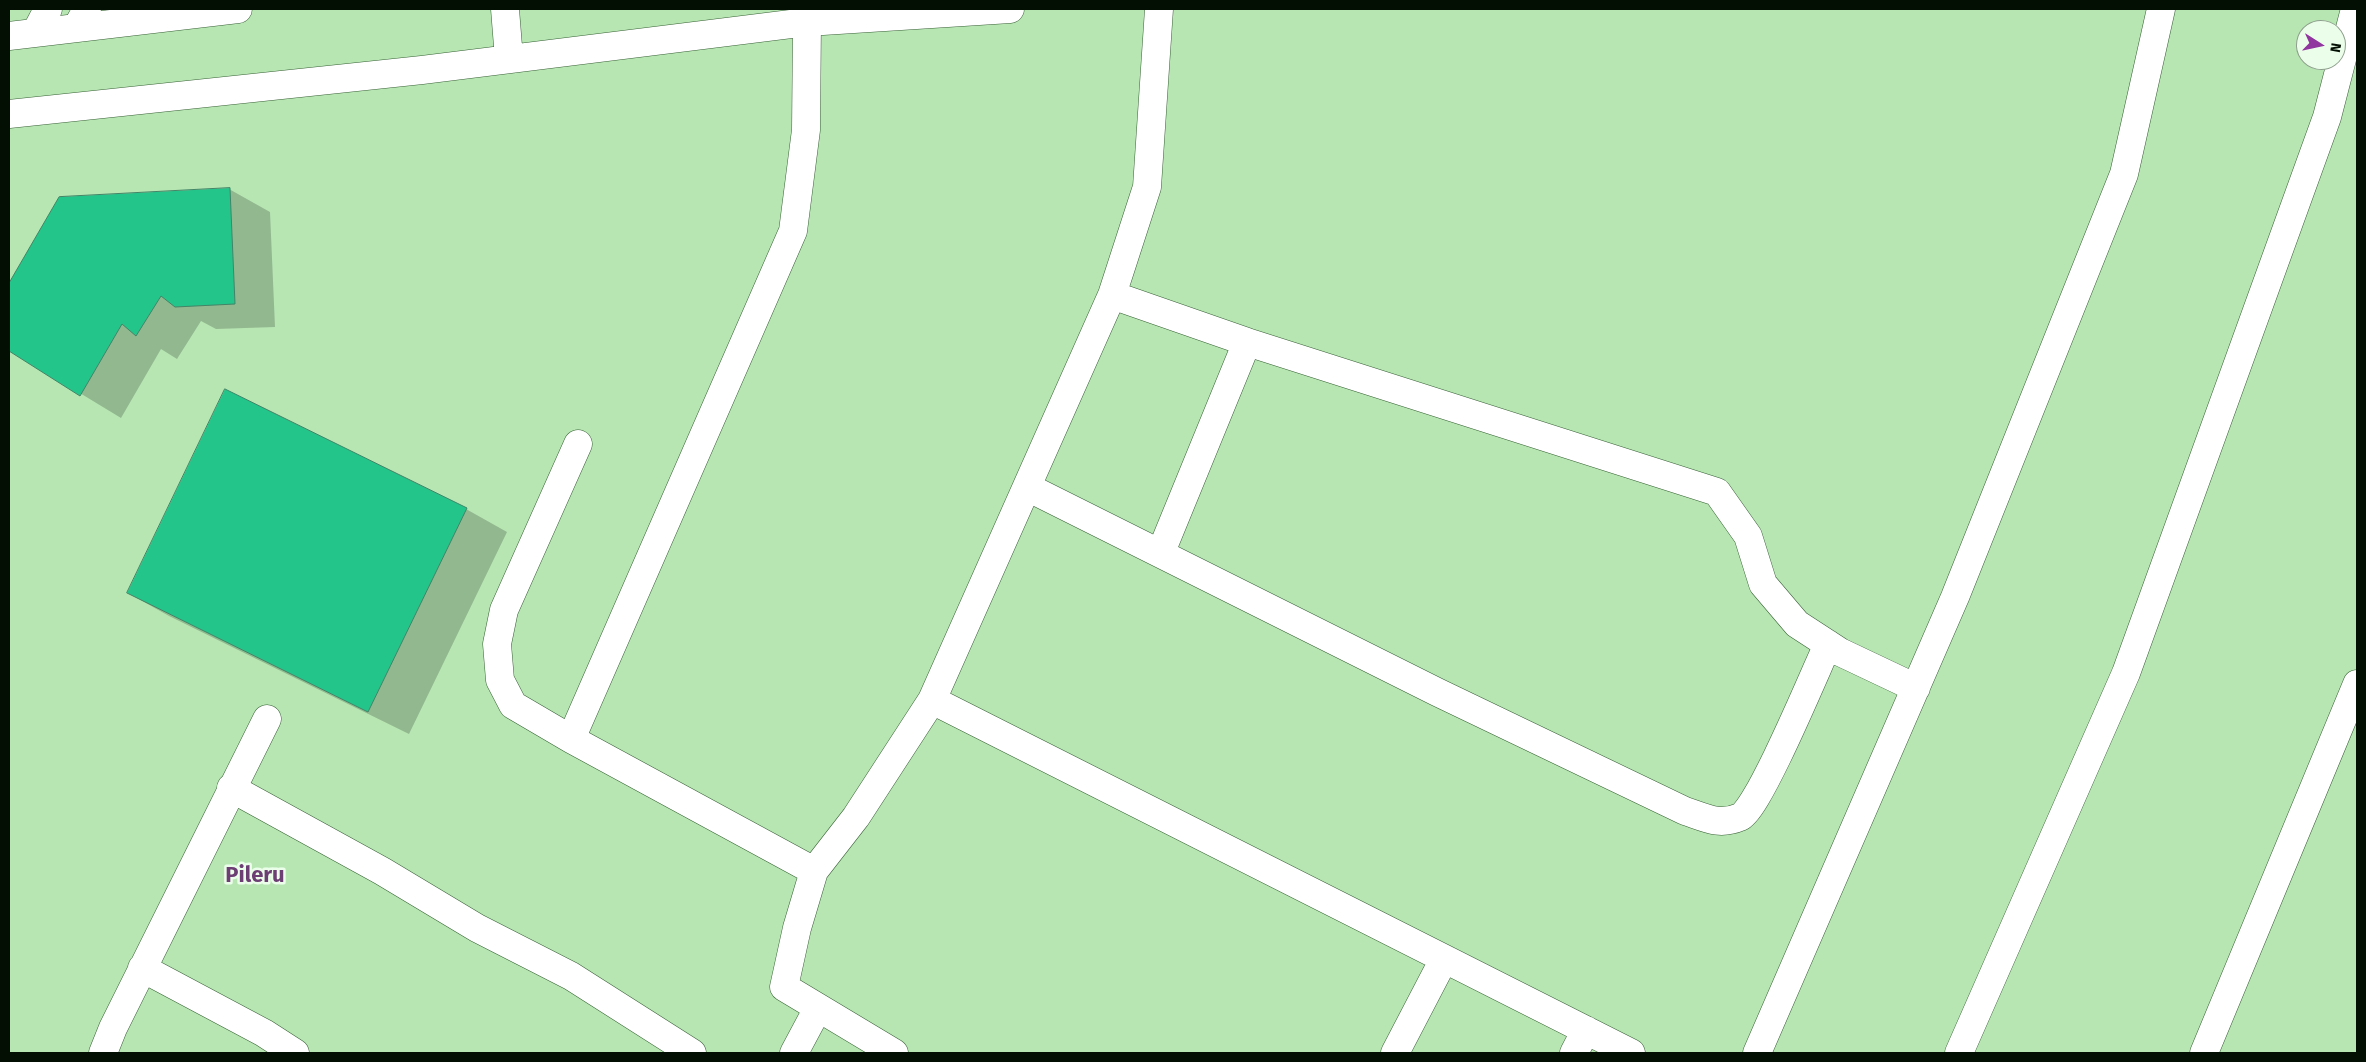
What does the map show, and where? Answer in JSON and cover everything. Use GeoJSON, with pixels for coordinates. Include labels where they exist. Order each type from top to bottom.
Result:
{"type":"FeatureCollection","features":[{"type":"Feature","properties":{"kind":"main road"},"geometry":{"type":"LineString","coordinates":[[9,36],[42,20],[238,9]]}},
{"type":"Feature","properties":{"kind":"main road"},"geometry":{"type":"LineString","coordinates":[[505,9],[509,59]]}},
{"type":"Feature","properties":{"kind":"main road"},"geometry":{"type":"LineString","coordinates":[[9,114],[509,59],[806,22],[1010,9]]}},
{"type":"Feature","properties":{"kind":"main road"},"geometry":{"type":"LineString","coordinates":[[894,1053],[784,988],[797,928],[814,871],[856,816],[932,700],[1112,295],[1147,186],[1160,9]]}},
{"type":"Feature","properties":{"kind":"main road"},"geometry":{"type":"LineString","coordinates":[[1757,1053],[1955,597],[2124,174],[2161,9]]}},
{"type":"Feature","properties":{"kind":"main road"},"geometry":{"type":"LineString","coordinates":[[1959,1053],[2126,673],[2327,117],[2355,9]]}},
{"type":"Feature","properties":{"kind":"main road"},"geometry":{"type":"LineString","coordinates":[[572,739],[793,231],[806,130],[806,22]]}},
{"type":"Feature","properties":{"kind":"main road"},"geometry":{"type":"LineString","coordinates":[[1112,295],[1247,342],[1717,492],[1748,536],[1763,584],[1797,624],[1828,644],[1916,688]]}},
{"type":"Feature","properties":{"kind":"main road"},"geometry":{"type":"LineString","coordinates":[[1161,552],[1247,342]]}},
{"type":"Feature","properties":{"kind":"main road"},"geometry":{"type":"LineString","coordinates":[[578,444],[504,610],[496,644],[500,680],[513,706],[814,871]]}},
{"type":"Feature","properties":{"kind":"main road"},"geometry":{"type":"LineString","coordinates":[[1027,487],[1161,552],[1437,692],[1685,811],[1721,823],[1742,817],[1760,791],[1828,644]]}},
{"type":"Feature","properties":{"kind":"main road"},"geometry":{"type":"LineString","coordinates":[[2204,1053],[2357,684]]}},
{"type":"Feature","properties":{"kind":"main road"},"geometry":{"type":"LineString","coordinates":[[932,700],[1444,959],[1580,1042],[1631,1053]]}},
{"type":"Feature","properties":{"kind":"main road"},"geometry":{"type":"LineString","coordinates":[[103,1053],[142,968],[267,719]]}},
{"type":"Feature","properties":{"kind":"main road"},"geometry":{"type":"LineString","coordinates":[[231,788],[382,870],[477,928],[572,976],[692,1053]]}},
{"type":"Feature","properties":{"kind":"main road"},"geometry":{"type":"LineString","coordinates":[[1395,1053],[1444,959]]}},
{"type":"Feature","properties":{"kind":"main road"},"geometry":{"type":"LineString","coordinates":[[142,968],[269,1046],[295,1053]]}},
{"type":"Feature","properties":{"kind":"main road"},"geometry":{"type":"LineString","coordinates":[[794,1053],[818,1008]]}},
{"type":"Feature","properties":{"kind":"building"},"geometry":{"type":"Polygon","coordinates":[[[230,188],[235,304],[175,307],[161,296],[136,336],[122,324],[80,396],[9,351],[9,283],[59,197],[230,188]]]}},
{"type":"Feature","properties":{"kind":"building"},"geometry":{"type":"Polygon","coordinates":[[[225,389],[467,508],[368,712],[127,593],[225,389]]]}},
{"type":"Feature","properties":{"kind":"district","name":"Pileru"},"geometry":{"type":"Point","coordinates":[255,876]}}]}
